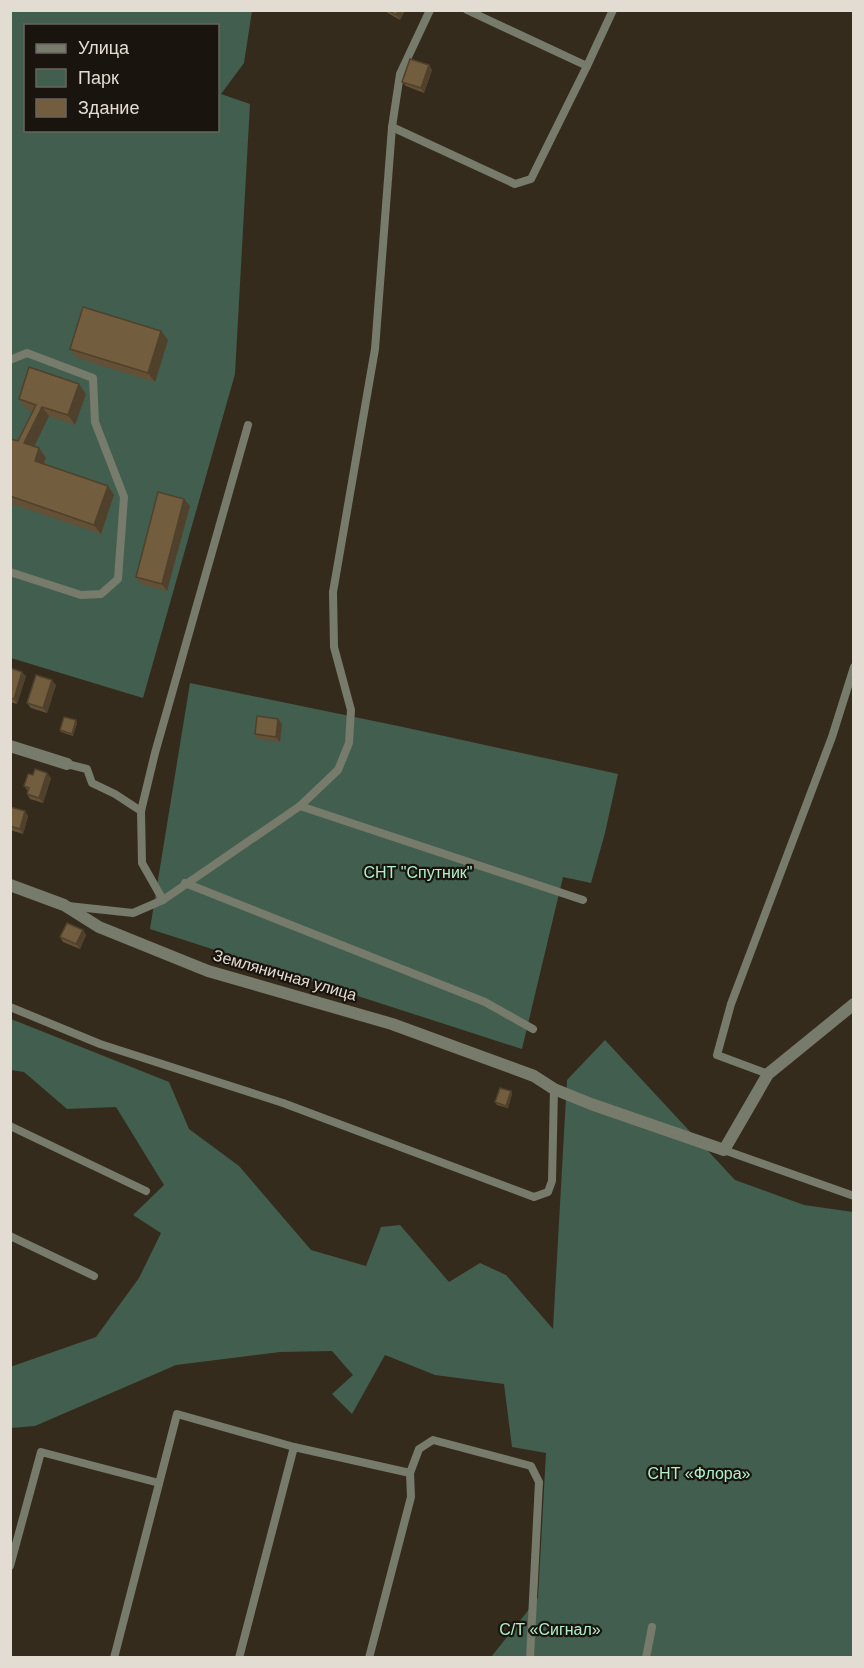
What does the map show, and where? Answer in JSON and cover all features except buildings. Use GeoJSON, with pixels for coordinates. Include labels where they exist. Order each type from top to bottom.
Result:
{"type":"FeatureCollection","features":[{"type":"Feature","properties":{"kind":"street"},"geometry":{"type":"LineString","coordinates":[[10,747],[67,764]]}},
{"type":"Feature","properties":{"kind":"street","name":"Земляничная улица"},"geometry":{"type":"LineString","coordinates":[[10,885],[63,905],[99,927],[208,971],[392,1024],[534,1076],[554,1089],[591,1104],[724,1150]]}},
{"type":"Feature","properties":{"kind":"street"},"geometry":{"type":"LineString","coordinates":[[724,1150],[768,1074],[854,1004]]}},
{"type":"Feature","properties":{"kind":"lane"},"geometry":{"type":"LineString","coordinates":[[63,905],[133,913],[163,900],[300,806],[338,771],[349,743],[351,710],[334,647],[333,592],[375,348],[392,127],[400,74],[430,10]]}},
{"type":"Feature","properties":{"kind":"lane"},"geometry":{"type":"LineString","coordinates":[[467,10],[587,66]]}},
{"type":"Feature","properties":{"kind":"lane"},"geometry":{"type":"LineString","coordinates":[[392,127],[515,184],[531,179],[613,10]]}},
{"type":"Feature","properties":{"kind":"lane"},"geometry":{"type":"LineString","coordinates":[[10,360],[27,353],[93,378],[94,422],[124,497],[118,579],[101,594],[81,595],[10,572]]}},
{"type":"Feature","properties":{"kind":"lane"},"geometry":{"type":"LineString","coordinates":[[163,900],[142,863],[141,811],[155,753],[248,425]]}},
{"type":"Feature","properties":{"kind":"lane"},"geometry":{"type":"LineString","coordinates":[[768,1074],[717,1055],[731,1004],[832,737],[854,667]]}},
{"type":"Feature","properties":{"kind":"lane"},"geometry":{"type":"LineString","coordinates":[[67,764],[87,769],[92,783],[115,794],[141,811]]}},
{"type":"Feature","properties":{"kind":"lane"},"geometry":{"type":"LineString","coordinates":[[300,806],[583,900]]}},
{"type":"Feature","properties":{"kind":"lane"},"geometry":{"type":"LineString","coordinates":[[185,883],[485,1002],[533,1029]]}},
{"type":"Feature","properties":{"kind":"lane"},"geometry":{"type":"LineString","coordinates":[[10,1008],[100,1044],[284,1103],[534,1197],[548,1192],[552,1181],[554,1089]]}},
{"type":"Feature","properties":{"kind":"lane"},"geometry":{"type":"LineString","coordinates":[[10,1126],[146,1191]]}},
{"type":"Feature","properties":{"kind":"lane"},"geometry":{"type":"LineString","coordinates":[[724,1150],[854,1196]]}},
{"type":"Feature","properties":{"kind":"lane"},"geometry":{"type":"LineString","coordinates":[[10,1236],[94,1276]]}},
{"type":"Feature","properties":{"kind":"lane"},"geometry":{"type":"LineString","coordinates":[[114,1658],[177,1414],[294,1447],[410,1473]]}},
{"type":"Feature","properties":{"kind":"lane"},"geometry":{"type":"LineString","coordinates":[[369,1658],[411,1497],[410,1473],[419,1449],[433,1440],[531,1466],[539,1482],[530,1658]]}},
{"type":"Feature","properties":{"kind":"lane"},"geometry":{"type":"LineString","coordinates":[[239,1658],[294,1447]]}},
{"type":"Feature","properties":{"kind":"lane"},"geometry":{"type":"LineString","coordinates":[[10,1566],[41,1452],[159,1483]]}},
{"type":"Feature","properties":{"kind":"lane"},"geometry":{"type":"LineString","coordinates":[[646,1658],[652,1627]]}},
{"type":"Feature","properties":{"kind":"green space"},"geometry":{"type":"Polygon","coordinates":[[[10,11],[252,11],[244,63],[221,94],[250,104],[235,374],[143,698],[11,658],[10,11]]]}},
{"type":"Feature","properties":{"kind":"green space","name":"СНТ \"Спутник\""},"geometry":{"type":"Polygon","coordinates":[[[190,683],[618,774],[591,883],[563,877],[522,1049],[150,929],[190,683]]]}},
{"type":"Feature","properties":{"kind":"green space"},"geometry":{"type":"Polygon","coordinates":[[[11,1019],[169,1082],[189,1129],[239,1166],[311,1250],[366,1266],[381,1227],[400,1225],[449,1282],[480,1263],[506,1275],[553,1329],[567,1080],[605,1040],[735,1180],[804,1205],[853,1212],[853,1657],[491,1657],[538,1598],[546,1453],[512,1447],[504,1384],[435,1375],[385,1355],[352,1414],[332,1394],[353,1375],[332,1351],[280,1352],[176,1365],[35,1426],[11,1428],[10,1367],[96,1337],[139,1278],[161,1233],[133,1215],[164,1185],[116,1107],[67,1109],[24,1072],[11,1070],[11,1019]]]}},
{"type":"Feature","properties":{"kind":"park label","name":"СНТ «Флора»"},"geometry":{"type":"Point","coordinates":[699,1473]}},
{"type":"Feature","properties":{"kind":"park label","name":"С/Т «Сигнал»"},"geometry":{"type":"Point","coordinates":[550,1629]}}]}
